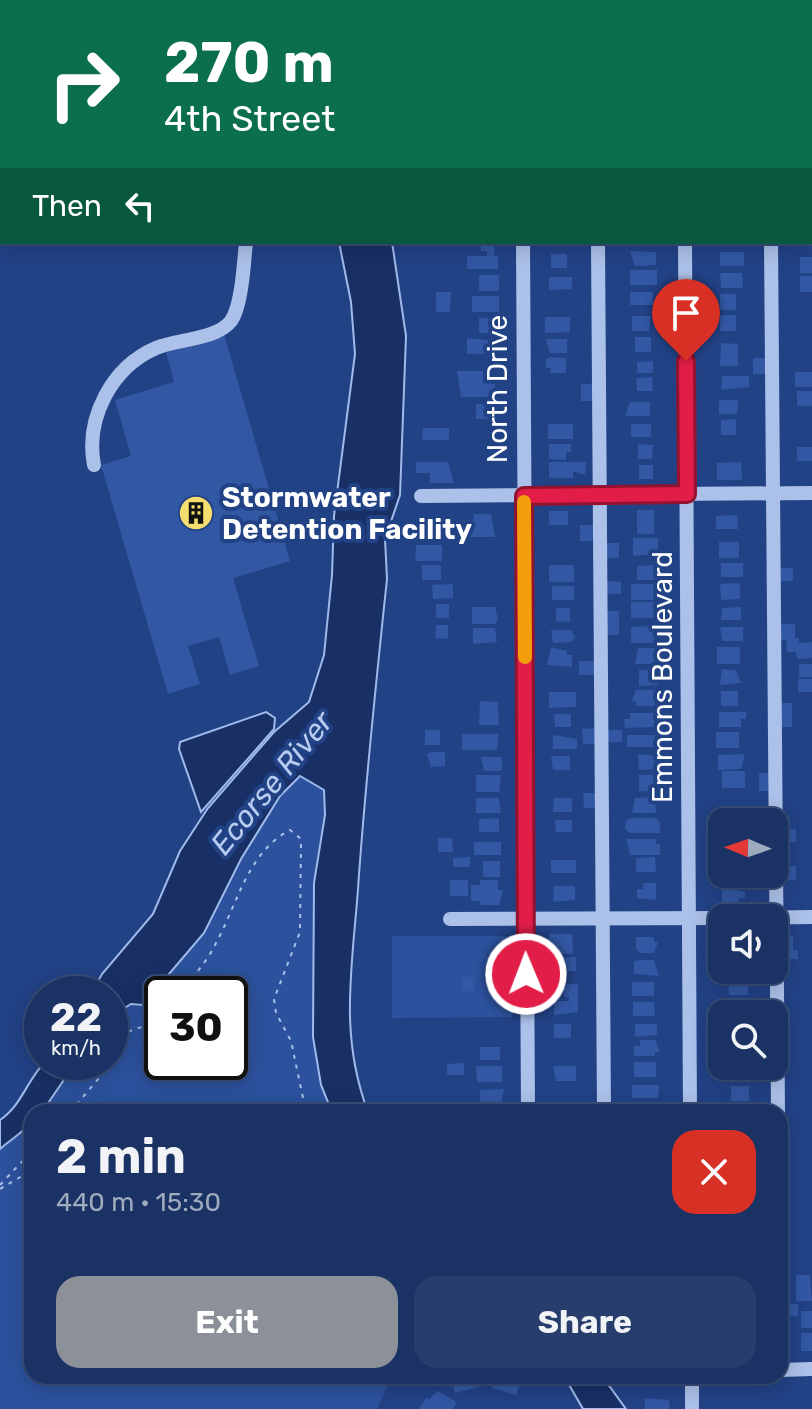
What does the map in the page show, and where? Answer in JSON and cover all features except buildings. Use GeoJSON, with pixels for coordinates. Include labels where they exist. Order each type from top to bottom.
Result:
{"type":"FeatureCollection","features":[{"type":"Feature","properties":{"kind":"street"},"geometry":{"type":"LineString","coordinates":[[94,465],[91,446],[95,418],[111,385],[157,347],[220,329],[229,323],[237,306],[246,244]]}},
{"type":"Feature","properties":{"kind":"street","name":"North Drive"},"geometry":{"type":"LineString","coordinates":[[523,244],[528,1104]]}},
{"type":"Feature","properties":{"kind":"street"},"geometry":{"type":"LineString","coordinates":[[598,244],[604,1104]]}},
{"type":"Feature","properties":{"kind":"street","name":"Emmons Boulevard"},"geometry":{"type":"LineString","coordinates":[[685,244],[690,1104]]}},
{"type":"Feature","properties":{"kind":"street"},"geometry":{"type":"LineString","coordinates":[[771,244],[776,904]]}},
{"type":"Feature","properties":{"kind":"street"},"geometry":{"type":"LineString","coordinates":[[421,496],[812,493]]}},
{"type":"Feature","properties":{"kind":"street"},"geometry":{"type":"LineString","coordinates":[[788,918],[812,917]]}},
{"type":"Feature","properties":{"kind":"street"},"geometry":{"type":"LineString","coordinates":[[450,919],[708,918]]}},
{"type":"Feature","properties":{"kind":"street"},"geometry":{"type":"LineString","coordinates":[[777,984],[778,1104]]}},
{"type":"Feature","properties":{"kind":"street"},"geometry":{"type":"LineString","coordinates":[[788,1370],[812,1369]]}},
{"type":"Feature","properties":{"kind":"street"},"geometry":{"type":"LineString","coordinates":[[692,1384],[692,1409]]}},
{"type":"Feature","properties":{"kind":"path"},"geometry":{"type":"LineString","coordinates":[[192,976],[214,947],[253,866],[272,839],[290,830],[301,839],[300,932],[274,999],[276,1013],[291,1041],[304,1104]]}},
{"type":"Feature","properties":{"kind":"path"},"geometry":{"type":"LineString","coordinates":[[77,1104],[97,1080]]}},
{"type":"Feature","properties":{"kind":"path"},"geometry":{"type":"LineString","coordinates":[[0,1187],[24,1160]]}},
{"type":"Feature","properties":{"kind":"path"},"geometry":{"type":"LineString","coordinates":[[0,1187],[24,1174]]}},
{"type":"Feature","properties":{"kind":"shaded area"},"geometry":{"type":"Polygon","coordinates":[[[300,776],[324,789],[325,815],[314,883],[313,1037],[321,1085],[329,1104],[24,1104],[24,1384],[388,1384],[377,1409],[0,1409],[0,1135],[42,1080],[128,1080],[128,994],[144,988],[144,1080],[248,1080],[248,976],[167,976],[204,933],[241,859],[280,796],[300,776]]]}},
{"type":"Feature","properties":{"kind":"shaded area"},"geometry":{"type":"Polygon","coordinates":[[[392,936],[512,936],[512,1017],[392,1018],[392,936]]]}},
{"type":"Feature","properties":{"kind":"water","name":"Ecorse River"},"geometry":{"type":"Polygon","coordinates":[[[339,244],[392,244],[406,336],[400,495],[385,539],[387,579],[367,772],[350,1002],[353,1056],[365,1104],[329,1104],[321,1085],[313,1037],[314,883],[325,815],[324,790],[300,776],[280,796],[241,859],[204,933],[167,976],[144,976],[144,1005],[128,1006],[128,976],[101,976],[153,914],[180,851],[208,808],[274,732],[309,702],[324,655],[334,516],[355,354],[351,302],[339,244]]]}},
{"type":"Feature","properties":{"kind":"water"},"geometry":{"type":"Polygon","coordinates":[[[266,712],[275,718],[274,729],[201,812],[179,749],[180,742],[266,712]]]}},
{"type":"Feature","properties":{"kind":"water"},"geometry":{"type":"Polygon","coordinates":[[[31,1080],[64,1080],[47,1104],[24,1104],[24,1129],[0,1149],[0,1120],[14,1107],[31,1080]]]}},
{"type":"Feature","properties":{"kind":"water"},"geometry":{"type":"Polygon","coordinates":[[[569,1384],[608,1384],[626,1409],[583,1409],[569,1384]]]}},
{"type":"Feature","properties":{"kind":"slow traffic"},"geometry":{"type":"LineString","coordinates":[[524,502],[525,657]]}},
{"type":"Feature","properties":{"kind":"place","name":"Stormwater Detention Facility"},"geometry":{"type":"Point","coordinates":[196,513]}},
{"type":"Feature","properties":{"kind":"route"},"geometry":{"type":"LineString","coordinates":[[526,974],[524,496],[687,494],[686,361]]}}]}
